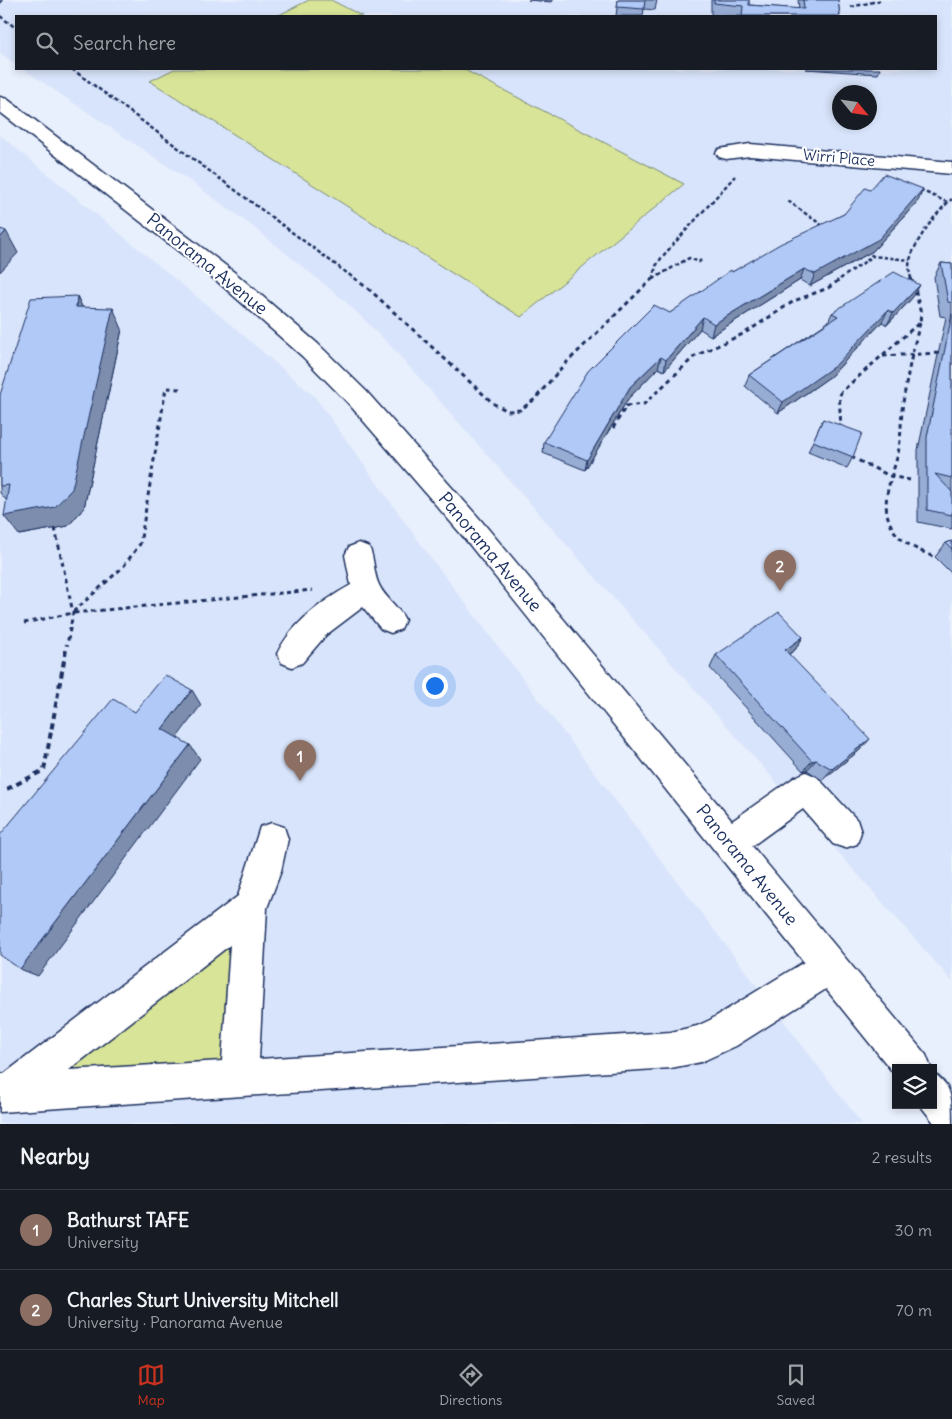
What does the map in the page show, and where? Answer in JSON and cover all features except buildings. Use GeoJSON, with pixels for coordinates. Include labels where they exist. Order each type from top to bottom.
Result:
{"type":"FeatureCollection","features":[{"type":"Feature","properties":{"kind":"street","name":"Panorama Avenue"},"geometry":{"type":"LineString","coordinates":[[0,103],[226,278],[310,350],[357,397],[470,526],[910,1064]]}},
{"type":"Feature","properties":{"kind":"street","name":"Wirri Place"},"geometry":{"type":"LineString","coordinates":[[726,153],[750,150],[952,168]]}},
{"type":"Feature","properties":{"kind":"street"},"geometry":{"type":"LineString","coordinates":[[359,555],[366,591],[391,620]]}},
{"type":"Feature","properties":{"kind":"street"},"geometry":{"type":"LineString","coordinates":[[292,654],[306,634],[324,616],[344,602],[366,591]]}},
{"type":"Feature","properties":{"kind":"street"},"geometry":{"type":"LineString","coordinates":[[729,844],[806,788],[845,832]]}},
{"type":"Feature","properties":{"kind":"street"},"geometry":{"type":"LineString","coordinates":[[238,1079],[250,908],[264,871],[272,839]]}},
{"type":"Feature","properties":{"kind":"street"},"geometry":{"type":"LineString","coordinates":[[6,1092],[250,908]]}},
{"type":"Feature","properties":{"kind":"street"},"geometry":{"type":"LineString","coordinates":[[6,1092],[238,1079],[671,1050],[701,1044],[723,1033],[830,966]]}},
{"type":"Feature","properties":{"kind":"street"},"geometry":{"type":"LineString","coordinates":[[937,1097],[952,1115]]}},
{"type":"Feature","properties":{"kind":"path"},"geometry":{"type":"LineString","coordinates":[[851,7],[882,0]]}},
{"type":"Feature","properties":{"kind":"path"},"geometry":{"type":"LineString","coordinates":[[0,16],[15,27]]}},
{"type":"Feature","properties":{"kind":"path"},"geometry":{"type":"LineString","coordinates":[[73,70],[371,291],[494,404],[508,411],[520,410],[535,399],[562,366],[653,279],[689,258],[699,262],[701,260]]}},
{"type":"Feature","properties":{"kind":"path"},"geometry":{"type":"LineString","coordinates":[[653,279],[656,266],[662,257],[740,171]]}},
{"type":"Feature","properties":{"kind":"path"},"geometry":{"type":"LineString","coordinates":[[911,186],[946,202]]}},
{"type":"Feature","properties":{"kind":"path"},"geometry":{"type":"LineString","coordinates":[[935,558],[916,549],[902,539],[890,526],[886,514],[890,476],[899,450],[901,419],[911,356],[922,314],[909,267],[910,260],[933,220],[946,202],[952,199]]}},
{"type":"Feature","properties":{"kind":"path"},"geometry":{"type":"LineString","coordinates":[[788,201],[827,228]]}},
{"type":"Feature","properties":{"kind":"path"},"geometry":{"type":"LineString","coordinates":[[858,247],[873,256],[910,260]]}},
{"type":"Feature","properties":{"kind":"path"},"geometry":{"type":"LineString","coordinates":[[613,428],[626,406],[644,404],[695,356],[745,333],[794,300],[828,288],[873,256]]}},
{"type":"Feature","properties":{"kind":"path"},"geometry":{"type":"LineString","coordinates":[[836,436],[842,422],[837,407],[837,400],[841,392],[920,322]]}},
{"type":"Feature","properties":{"kind":"path"},"geometry":{"type":"LineString","coordinates":[[881,356],[946,354]]}},
{"type":"Feature","properties":{"kind":"path"},"geometry":{"type":"LineString","coordinates":[[72,613],[123,567],[140,544],[166,388],[181,389]]}},
{"type":"Feature","properties":{"kind":"path"},"geometry":{"type":"LineString","coordinates":[[851,457],[890,476],[910,480]]}},
{"type":"Feature","properties":{"kind":"path"},"geometry":{"type":"LineString","coordinates":[[7,789],[44,770],[72,613],[55,528]]}},
{"type":"Feature","properties":{"kind":"path"},"geometry":{"type":"LineString","coordinates":[[24,623],[72,613],[304,590],[366,591]]}},
{"type":"Feature","properties":{"kind":"shaded area"},"geometry":{"type":"Polygon","coordinates":[[[0,0],[952,0],[952,981],[391,346],[344,300],[251,225],[193,183],[24,70],[937,70],[937,15],[15,15],[15,63],[0,53],[0,0]]]}},
{"type":"Feature","properties":{"kind":"shaded area"},"geometry":{"type":"Polygon","coordinates":[[[0,135],[237,330],[315,397],[430,557],[862,1124],[0,1124],[0,135]]]}},
{"type":"Feature","properties":{"kind":"green space"},"geometry":{"type":"Polygon","coordinates":[[[309,0],[331,0],[360,15],[279,15],[309,0]]]}},
{"type":"Feature","properties":{"kind":"green space"},"geometry":{"type":"Polygon","coordinates":[[[172,70],[465,70],[684,184],[521,317],[150,81],[172,70]]]}},
{"type":"Feature","properties":{"kind":"green space"},"geometry":{"type":"Polygon","coordinates":[[[250,908],[239,1079],[12,1091],[250,908]]]}},
{"type":"Feature","properties":{"kind":"place","name":"Charles Sturt University Mitchell"},"geometry":{"type":"Point","coordinates":[780,591]}},
{"type":"Feature","properties":{"kind":"place","name":"Bathurst TAFE"},"geometry":{"type":"Point","coordinates":[300,781]}}]}
